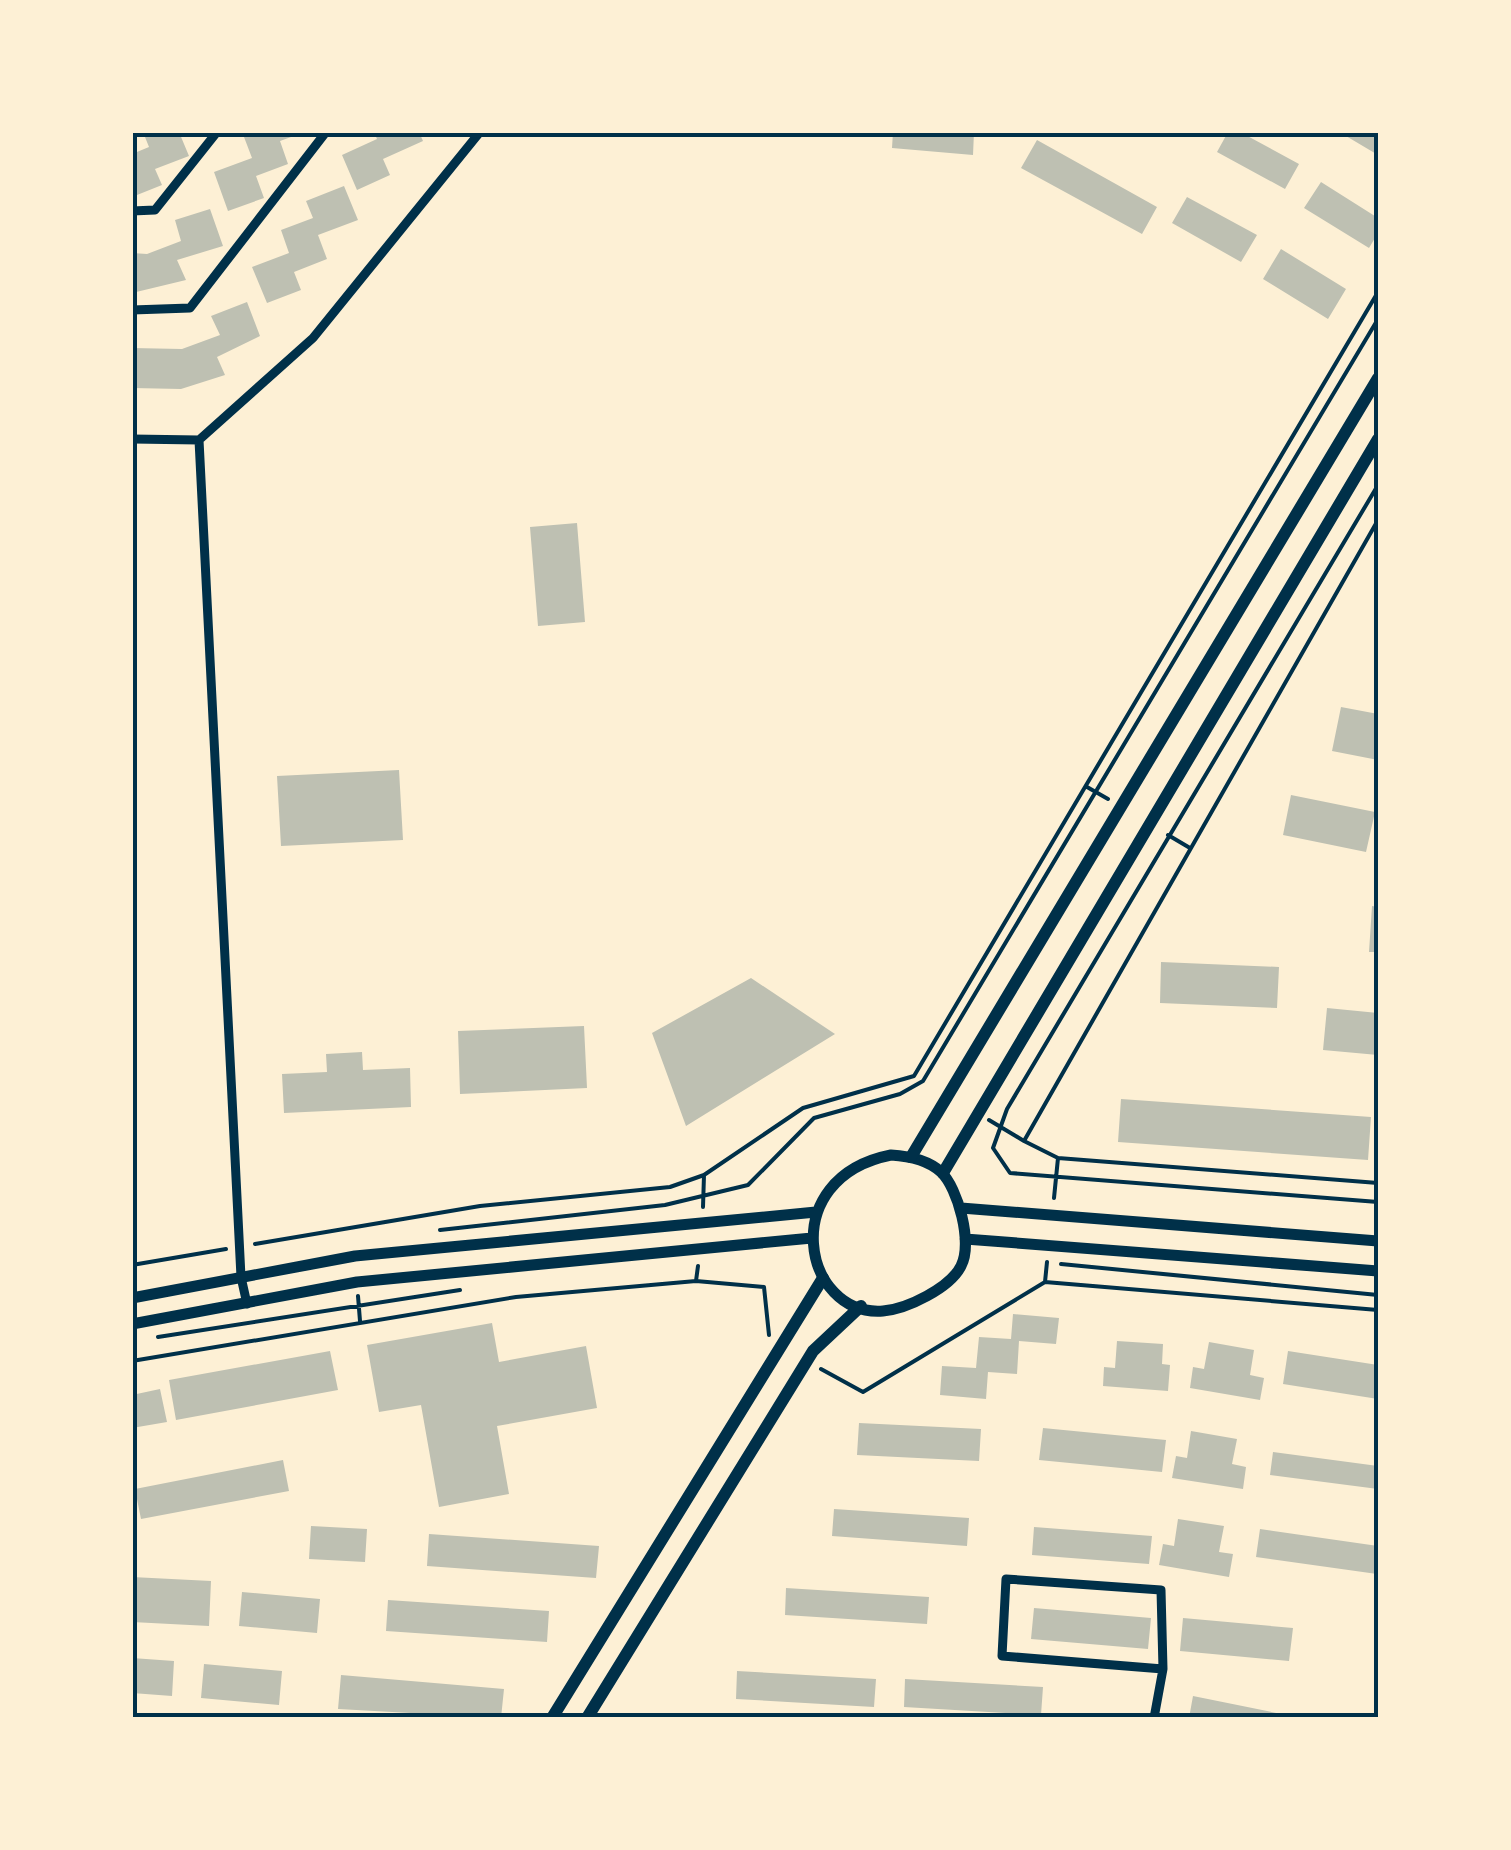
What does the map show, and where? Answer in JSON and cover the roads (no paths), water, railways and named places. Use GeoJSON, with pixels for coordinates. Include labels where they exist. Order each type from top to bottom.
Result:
{"type":"FeatureCollection","features":[{"type":"Feature","properties":{"kind":"main road"},"geometry":{"type":"LineString","coordinates":[[911,1156],[1378,378]]}},
{"type":"Feature","properties":{"kind":"main road"},"geometry":{"type":"LineString","coordinates":[[942,1173],[1378,439]]}},
{"type":"Feature","properties":{"kind":"main road"},"geometry":{"type":"LineString","coordinates":[[552,1718],[823,1278]]}},
{"type":"Feature","properties":{"kind":"main road"},"geometry":{"type":"LineString","coordinates":[[587,1718],[813,1352],[861,1306]]}},
{"type":"Feature","properties":{"kind":"street"},"geometry":{"type":"LineString","coordinates":[[132,211],[155,210],[217,132]]}},
{"type":"Feature","properties":{"kind":"street"},"geometry":{"type":"LineString","coordinates":[[132,310],[190,308],[326,132]]}},
{"type":"Feature","properties":{"kind":"street"},"geometry":{"type":"LineString","coordinates":[[132,439],[199,440],[313,338],[480,132]]}},
{"type":"Feature","properties":{"kind":"street"},"geometry":{"type":"LineString","coordinates":[[199,440],[239,1246],[247,1304]]}},
{"type":"Feature","properties":{"kind":"street"},"geometry":{"type":"LineString","coordinates":[[911,1156],[942,1173],[962,1208],[962,1266],[941,1288],[881,1312],[848,1302],[823,1278],[812,1238],[816,1212],[833,1182],[863,1161],[911,1156]]}},
{"type":"Feature","properties":{"kind":"street"},"geometry":{"type":"LineString","coordinates":[[962,1208],[1378,1241]]}},
{"type":"Feature","properties":{"kind":"street"},"geometry":{"type":"LineString","coordinates":[[132,1298],[355,1256],[816,1212]]}},
{"type":"Feature","properties":{"kind":"street"},"geometry":{"type":"LineString","coordinates":[[132,1324],[357,1282],[812,1238]]}},
{"type":"Feature","properties":{"kind":"street"},"geometry":{"type":"LineString","coordinates":[[965,1238],[1378,1271]]}},
{"type":"Feature","properties":{"kind":"street"},"geometry":{"type":"LineString","coordinates":[[1154,1718],[1163,1668],[1161,1590],[1006,1578],[1002,1656],[1163,1668]]}}]}
